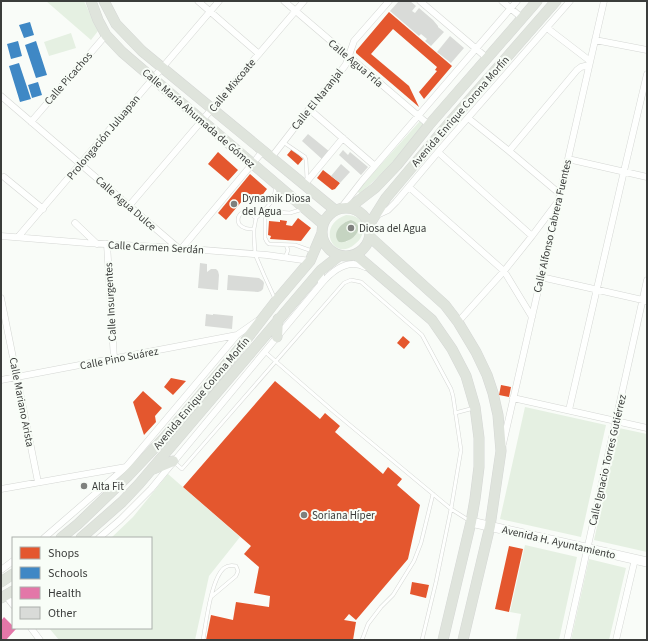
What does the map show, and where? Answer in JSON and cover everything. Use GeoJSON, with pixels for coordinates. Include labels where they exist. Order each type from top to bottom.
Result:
{"type":"FeatureCollection","features":[{"type":"Feature","properties":{"kind":"main road","name":"Calle María Ahumada de Gómez"},"geometry":{"type":"LineString","coordinates":[[91,1],[106,35],[122,52],[305,208],[322,229]]}},
{"type":"Feature","properties":{"kind":"main road","name":"Calle María Ahumada de Gómez"},"geometry":{"type":"LineString","coordinates":[[104,1],[116,24],[142,50],[262,151],[342,209]]}},
{"type":"Feature","properties":{"kind":"main road","name":"Avenida Enrique Corona Morfín"},"geometry":{"type":"LineString","coordinates":[[62,537],[78,524],[139,465],[239,349],[276,301],[310,261],[326,219],[330,214],[342,209],[375,188],[397,166],[429,125],[537,1]]}},
{"type":"Feature","properties":{"kind":"main road","name":"Avenida Enrique Corona Morfín"},"geometry":{"type":"LineString","coordinates":[[369,225],[386,198],[400,180],[556,1]]}},
{"type":"Feature","properties":{"kind":"main road"},"geometry":{"type":"LineString","coordinates":[[322,229],[323,241],[332,253],[345,257],[356,255],[363,250],[368,244],[370,237],[369,225],[366,218],[356,210],[342,209]]}},
{"type":"Feature","properties":{"kind":"main road"},"geometry":{"type":"LineString","coordinates":[[370,237],[445,305],[458,322],[476,352],[493,393],[498,415],[501,451],[490,526],[463,640]]}},
{"type":"Feature","properties":{"kind":"main road"},"geometry":{"type":"LineString","coordinates":[[356,255],[432,320],[452,348],[466,376],[475,407],[479,438],[475,499],[443,640]]}},
{"type":"Feature","properties":{"kind":"main road","name":"Avenida Enrique Corona Morfín"},"geometry":{"type":"LineString","coordinates":[[83,537],[122,502],[321,270],[339,256]]}},
{"type":"Feature","properties":{"kind":"main road"},"geometry":{"type":"LineString","coordinates":[[277,337],[278,319]]}},
{"type":"Feature","properties":{"kind":"main road"},"geometry":{"type":"LineString","coordinates":[[151,470],[173,461]]}},
{"type":"Feature","properties":{"kind":"main road"},"geometry":{"type":"LineString","coordinates":[[1,582],[12,575]]}},
{"type":"Feature","properties":{"kind":"street"},"geometry":{"type":"LineString","coordinates":[[198,1],[259,54]]}},
{"type":"Feature","properties":{"kind":"street","name":"Prolongación Juluapan"},"geometry":{"type":"LineString","coordinates":[[18,237],[219,1]]}},
{"type":"Feature","properties":{"kind":"street","name":"Calle Agua Fría"},"geometry":{"type":"LineString","coordinates":[[284,1],[429,125]]}},
{"type":"Feature","properties":{"kind":"street","name":"Calle Mixcoate"},"geometry":{"type":"LineString","coordinates":[[129,206],[304,1]]}},
{"type":"Feature","properties":{"kind":"street","name":"Calle El Naranjal"},"geometry":{"type":"LineString","coordinates":[[271,158],[344,67],[354,41],[389,1]]}},
{"type":"Feature","properties":{"kind":"street"},"geometry":{"type":"LineString","coordinates":[[420,1],[487,58]]}},
{"type":"Feature","properties":{"kind":"street"},"geometry":{"type":"LineString","coordinates":[[502,1],[522,18]]}},
{"type":"Feature","properties":{"kind":"street","name":"Avenida Enrique Corona Morfín"},"geometry":{"type":"LineString","coordinates":[[342,209],[362,181],[517,1]]}},
{"type":"Feature","properties":{"kind":"street"},"geometry":{"type":"LineString","coordinates":[[548,10],[562,1]]}},
{"type":"Feature","properties":{"kind":"street"},"geometry":{"type":"LineString","coordinates":[[376,216],[388,210],[396,202],[570,1]]}},
{"type":"Feature","properties":{"kind":"street","name":"Calle Alfonso Cabrera Fuentes"},"geometry":{"type":"LineString","coordinates":[[501,451],[604,1]]}},
{"type":"Feature","properties":{"kind":"street"},"geometry":{"type":"LineString","coordinates":[[509,151],[577,70],[589,63],[547,28]]}},
{"type":"Feature","properties":{"kind":"street","name":"Calle Picachos"},"geometry":{"type":"LineString","coordinates":[[31,122],[106,35]]}},
{"type":"Feature","properties":{"kind":"street"},"geometry":{"type":"LineString","coordinates":[[595,40],[647,50]]}},
{"type":"Feature","properties":{"kind":"street"},"geometry":{"type":"LineString","coordinates":[[569,410],[647,74]]}},
{"type":"Feature","properties":{"kind":"street","name":"Calle Agua Dulce"},"geometry":{"type":"LineString","coordinates":[[1,96],[180,248]]}},
{"type":"Feature","properties":{"kind":"street"},"geometry":{"type":"LineString","coordinates":[[309,109],[375,166]]}},
{"type":"Feature","properties":{"kind":"street"},"geometry":{"type":"LineString","coordinates":[[468,118],[560,194]]}},
{"type":"Feature","properties":{"kind":"street"},"geometry":{"type":"LineString","coordinates":[[306,183],[343,138]]}},
{"type":"Feature","properties":{"kind":"street"},"geometry":{"type":"LineString","coordinates":[[180,248],[262,151]]}},
{"type":"Feature","properties":{"kind":"street"},"geometry":{"type":"LineString","coordinates":[[438,152],[532,236]]}},
{"type":"Feature","properties":{"kind":"street"},"geometry":{"type":"LineString","coordinates":[[568,160],[647,177]]}},
{"type":"Feature","properties":{"kind":"street"},"geometry":{"type":"LineString","coordinates":[[4,177],[43,209]]}},
{"type":"Feature","properties":{"kind":"street"},"geometry":{"type":"LineString","coordinates":[[409,187],[504,271],[532,317]]}},
{"type":"Feature","properties":{"kind":"street"},"geometry":{"type":"LineString","coordinates":[[458,322],[504,271],[558,202]]}},
{"type":"Feature","properties":{"kind":"street"},"geometry":{"type":"LineString","coordinates":[[75,223],[97,244]]}},
{"type":"Feature","properties":{"kind":"street","name":"Calle Carmen Serdán"},"geometry":{"type":"LineString","coordinates":[[1,236],[255,254],[310,261]]}},
{"type":"Feature","properties":{"kind":"street","name":"Calle Insurgentes"},"geometry":{"type":"LineString","coordinates":[[107,244],[114,359]]}},
{"type":"Feature","properties":{"kind":"street"},"geometry":{"type":"LineString","coordinates":[[100,537],[120,520],[151,489],[331,273],[342,266],[360,264],[382,276]]}},
{"type":"Feature","properties":{"kind":"street"},"geometry":{"type":"LineString","coordinates":[[321,270],[321,284]]}},
{"type":"Feature","properties":{"kind":"street"},"geometry":{"type":"LineString","coordinates":[[541,277],[645,300]]}},
{"type":"Feature","properties":{"kind":"street","name":"Calle Ignacio Torres Gutiérrez"},"geometry":{"type":"LineString","coordinates":[[567,640],[616,421],[645,300],[647,280]]}},
{"type":"Feature","properties":{"kind":"street","name":"Calle Mariano Arista"},"geometry":{"type":"LineString","coordinates":[[1,298],[38,482]]}},
{"type":"Feature","properties":{"kind":"street"},"geometry":{"type":"LineString","coordinates":[[45,537],[126,467],[237,335],[264,317]]}},
{"type":"Feature","properties":{"kind":"street","name":"Calle Pino Suárez"},"geometry":{"type":"LineString","coordinates":[[1,380],[237,335]]}},
{"type":"Feature","properties":{"kind":"street"},"geometry":{"type":"LineString","coordinates":[[513,398],[647,428]]}},
{"type":"Feature","properties":{"kind":"street"},"geometry":{"type":"LineString","coordinates":[[1,489],[139,465]]}},
{"type":"Feature","properties":{"kind":"street","name":"Avenida H. Ayuntamiento"},"geometry":{"type":"LineString","coordinates":[[471,522],[647,562]]}},
{"type":"Feature","properties":{"kind":"street"},"geometry":{"type":"LineString","coordinates":[[616,640],[635,559]]}},
{"type":"Feature","properties":{"kind":"street"},"geometry":{"type":"LineString","coordinates":[[1,570],[12,562]]}},
{"type":"Feature","properties":{"kind":"street"},"geometry":{"type":"LineString","coordinates":[[32,629],[40,640]]}},
{"type":"Feature","properties":{"kind":"lane"},"geometry":{"type":"LineString","coordinates":[[283,142],[305,157],[306,183]]}},
{"type":"Feature","properties":{"kind":"lane"},"geometry":{"type":"LineString","coordinates":[[274,182],[276,191],[265,211],[256,218],[254,236],[255,254],[276,301]]}},
{"type":"Feature","properties":{"kind":"lane"},"geometry":{"type":"LineString","coordinates":[[265,211],[290,213],[305,208]]}},
{"type":"Feature","properties":{"kind":"lane"},"geometry":{"type":"LineString","coordinates":[[265,211],[265,238],[269,244],[295,245],[314,252]]}},
{"type":"Feature","properties":{"kind":"lane"},"geometry":{"type":"LineString","coordinates":[[254,229],[248,229],[241,226],[238,219],[240,214],[246,212],[252,214],[256,218]]}},
{"type":"Feature","properties":{"kind":"lane"},"geometry":{"type":"LineString","coordinates":[[285,258],[288,250],[286,245]]}},
{"type":"Feature","properties":{"kind":"lane"},"geometry":{"type":"LineString","coordinates":[[173,461],[182,469],[344,283],[351,280],[361,282],[422,335],[451,389],[453,396],[461,450],[436,582],[422,640]]}},
{"type":"Feature","properties":{"kind":"lane"},"geometry":{"type":"LineString","coordinates":[[265,352],[433,494],[471,522]]}},
{"type":"Feature","properties":{"kind":"lane"},"geometry":{"type":"LineString","coordinates":[[455,413],[475,407]]}},
{"type":"Feature","properties":{"kind":"lane"},"geometry":{"type":"LineString","coordinates":[[363,640],[368,624],[381,607],[393,595],[414,561],[421,543],[433,494]]}},
{"type":"Feature","properties":{"kind":"lane"},"geometry":{"type":"LineString","coordinates":[[203,640],[211,597],[216,579],[224,568],[231,565],[236,566],[238,571],[236,576],[211,597]]}},
{"type":"Feature","properties":{"kind":"shaded area"},"geometry":{"type":"Polygon","coordinates":[[[46,1],[84,1],[98,31],[91,40],[46,1]]]}},
{"type":"Feature","properties":{"kind":"shaded area"},"geometry":{"type":"Polygon","coordinates":[[[71,33],[76,48],[49,56],[44,42],[71,33]]]}},
{"type":"Feature","properties":{"kind":"shaded area"},"geometry":{"type":"Polygon","coordinates":[[[420,121],[425,125],[395,161],[362,192],[359,193],[357,191],[420,121]]]}},
{"type":"Feature","properties":{"kind":"shaded area"},"geometry":{"type":"Polygon","coordinates":[[[346,215],[350,215],[359,219],[363,224],[363,231],[360,239],[347,249],[340,249],[331,241],[331,227],[337,220],[346,215]],[[351,220],[340,226],[338,230],[346,242],[355,236],[358,230],[351,220]]]}},
{"type":"Feature","properties":{"kind":"shaded area"},"geometry":{"type":"Polygon","coordinates":[[[351,220],[358,226],[356,234],[349,240],[339,242],[336,235],[338,229],[344,223],[351,220]]]}},
{"type":"Feature","properties":{"kind":"shaded area"},"geometry":{"type":"Polygon","coordinates":[[[525,407],[606,425],[581,537],[500,519],[525,407]]]}},
{"type":"Feature","properties":{"kind":"shaded area"},"geometry":{"type":"Polygon","coordinates":[[[619,428],[647,434],[647,552],[594,540],[619,428]]]}},
{"type":"Feature","properties":{"kind":"shaded area"},"geometry":{"type":"Polygon","coordinates":[[[168,474],[240,537],[209,576],[195,640],[59,640],[50,629],[152,629],[152,537],[112,537],[133,517],[168,474]]]}},
{"type":"Feature","properties":{"kind":"shaded area"},"geometry":{"type":"Polygon","coordinates":[[[525,545],[577,557],[559,640],[516,640],[521,614],[510,612],[525,545]]]}},
{"type":"Feature","properties":{"kind":"shaded area"},"geometry":{"type":"Polygon","coordinates":[[[589,559],[626,568],[609,640],[571,640],[589,559]]]}},
{"type":"Feature","properties":{"kind":"building: Shops"},"geometry":{"type":"Polygon","coordinates":[[[389,12],[452,66],[424,99],[419,92],[437,71],[435,70],[437,67],[393,29],[371,54],[409,86],[419,107],[356,53],[356,51],[389,12]]]}},
{"type":"Feature","properties":{"kind":"building: Shops"},"geometry":{"type":"Polygon","coordinates":[[[292,149],[303,159],[298,165],[287,155],[292,149]]]}},
{"type":"Feature","properties":{"kind":"building: Shops"},"geometry":{"type":"Polygon","coordinates":[[[218,152],[238,170],[228,181],[208,164],[218,152]]]}},
{"type":"Feature","properties":{"kind":"building: Shops"},"geometry":{"type":"Polygon","coordinates":[[[323,170],[340,183],[335,189],[332,190],[317,178],[323,170]]]}},
{"type":"Feature","properties":{"kind":"building: Shops"},"geometry":{"type":"Polygon","coordinates":[[[250,174],[267,189],[257,202],[248,194],[226,220],[218,213],[250,174]]]}},
{"type":"Feature","properties":{"kind":"building: Shops"},"geometry":{"type":"Polygon","coordinates":[[[298,218],[311,228],[301,241],[270,239],[271,236],[268,235],[269,221],[287,221],[286,225],[292,226],[298,218]]]}},
{"type":"Feature","properties":{"kind":"building: Shops"},"geometry":{"type":"Polygon","coordinates":[[[403,336],[410,342],[404,349],[397,343],[403,336]]]}},
{"type":"Feature","properties":{"kind":"building: Shops"},"geometry":{"type":"Polygon","coordinates":[[[171,378],[186,381],[173,395],[164,387],[171,378]]]}},
{"type":"Feature","properties":{"kind":"building: Shops","name":"Soriana Híper"},"geometry":{"type":"Polygon","coordinates":[[[275,381],[320,419],[325,413],[340,426],[335,432],[383,474],[388,467],[402,479],[397,485],[420,505],[408,559],[356,620],[349,614],[344,620],[356,622],[353,640],[206,640],[211,615],[233,620],[236,602],[269,607],[270,596],[254,593],[259,567],[244,554],[251,546],[183,487],[275,381]]]}},
{"type":"Feature","properties":{"kind":"building: Shops"},"geometry":{"type":"Polygon","coordinates":[[[501,385],[511,387],[509,397],[499,395],[501,385]]]}},
{"type":"Feature","properties":{"kind":"building: Shops"},"geometry":{"type":"Polygon","coordinates":[[[143,391],[162,408],[155,416],[156,422],[144,435],[133,402],[143,391]]]}},
{"type":"Feature","properties":{"kind":"building: Shops"},"geometry":{"type":"Polygon","coordinates":[[[509,546],[523,549],[509,612],[495,609],[509,546]]]}},
{"type":"Feature","properties":{"kind":"building: Shops"},"geometry":{"type":"Polygon","coordinates":[[[412,582],[429,585],[426,598],[410,594],[412,582]]]}},
{"type":"Feature","properties":{"kind":"building: Schools"},"geometry":{"type":"Polygon","coordinates":[[[30,22],[34,35],[24,38],[19,25],[30,22]]]}},
{"type":"Feature","properties":{"kind":"building: Schools"},"geometry":{"type":"Polygon","coordinates":[[[18,41],[22,56],[11,59],[7,44],[18,41]]]}},
{"type":"Feature","properties":{"kind":"building: Schools"},"geometry":{"type":"Polygon","coordinates":[[[36,41],[47,75],[36,78],[25,45],[36,41]]]}},
{"type":"Feature","properties":{"kind":"building: Schools"},"geometry":{"type":"Polygon","coordinates":[[[19,63],[31,99],[20,102],[9,66],[19,63]]]}},
{"type":"Feature","properties":{"kind":"building: Schools"},"geometry":{"type":"Polygon","coordinates":[[[38,82],[42,95],[32,98],[28,85],[38,82]]]}},
{"type":"Feature","properties":{"kind":"building: Health"},"geometry":{"type":"Polygon","coordinates":[[[4,617],[12,625],[12,629],[16,629],[6,640],[1,640],[1,621],[4,617]]]}},
{"type":"Feature","properties":{"kind":"building: Other"},"geometry":{"type":"Polygon","coordinates":[[[399,1],[410,1],[416,6],[412,11],[415,13],[419,8],[444,32],[431,46],[425,41],[427,39],[421,34],[419,36],[390,11],[399,1]]]}},
{"type":"Feature","properties":{"kind":"building: Other"},"geometry":{"type":"Polygon","coordinates":[[[450,36],[464,48],[451,63],[437,52],[450,36]]]}},
{"type":"Feature","properties":{"kind":"building: Other"},"geometry":{"type":"Polygon","coordinates":[[[308,134],[330,152],[323,160],[302,141],[308,134]]]}},
{"type":"Feature","properties":{"kind":"building: Other"},"geometry":{"type":"Polygon","coordinates":[[[343,150],[348,155],[350,152],[368,167],[361,175],[339,155],[343,150]]]}},
{"type":"Feature","properties":{"kind":"building: Other"},"geometry":{"type":"Polygon","coordinates":[[[341,164],[350,172],[340,183],[331,176],[341,164]]]}},
{"type":"Feature","properties":{"kind":"building: Other"},"geometry":{"type":"Polygon","coordinates":[[[200,263],[207,264],[207,272],[211,269],[216,269],[218,271],[218,290],[198,288],[200,263]]]}},
{"type":"Feature","properties":{"kind":"building: Other"},"geometry":{"type":"Polygon","coordinates":[[[228,275],[259,278],[264,283],[263,289],[258,292],[227,290],[228,275]]]}},
{"type":"Feature","properties":{"kind":"building: Other"},"geometry":{"type":"Polygon","coordinates":[[[206,314],[233,316],[232,329],[205,326],[206,314]]]}},
{"type":"Feature","properties":{"kind":"place","name":"Dynamik Diosa del Agua"},"geometry":{"type":"Point","coordinates":[234,204]}},
{"type":"Feature","properties":{"kind":"place","name":"Diosa del Agua"},"geometry":{"type":"Point","coordinates":[351,228]}},
{"type":"Feature","properties":{"kind":"place","name":"Alta Fit"},"geometry":{"type":"Point","coordinates":[84,486]}},
{"type":"Feature","properties":{"kind":"place","name":"Soriana Híper"},"geometry":{"type":"Point","coordinates":[304,515]}}]}
